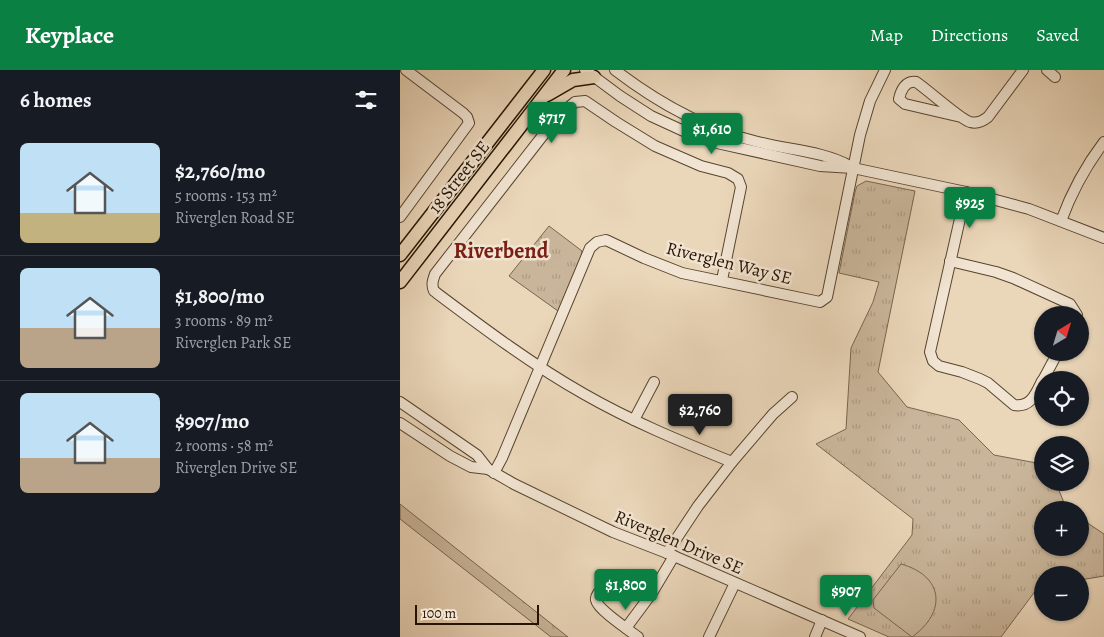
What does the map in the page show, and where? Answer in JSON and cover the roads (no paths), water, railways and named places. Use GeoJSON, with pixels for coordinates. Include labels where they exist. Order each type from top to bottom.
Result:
{"type":"FeatureCollection","features":[{"type":"Feature","properties":{"kind":"main road","name":"18 Street SE"},"geometry":{"type":"LineString","coordinates":[[400,255],[544,70]]}},
{"type":"Feature","properties":{"kind":"main road","name":"18 Street SE"},"geometry":{"type":"LineString","coordinates":[[400,282],[564,70]]}},
{"type":"Feature","properties":{"kind":"main road"},"geometry":{"type":"LineString","coordinates":[[543,98],[573,80],[590,73]]}},
{"type":"Feature","properties":{"kind":"street"},"geometry":{"type":"LineString","coordinates":[[400,217],[469,123],[467,117],[406,70]]}},
{"type":"Feature","properties":{"kind":"street"},"geometry":{"type":"LineString","coordinates":[[615,70],[655,99],[720,132],[825,157],[843,162],[853,168]]}},
{"type":"Feature","properties":{"kind":"street","name":"Riverglen Way SE"},"geometry":{"type":"LineString","coordinates":[[491,471],[502,458],[590,248],[597,242],[606,240],[644,258],[682,272],[820,302],[828,297],[853,168],[870,100],[885,70]]}},
{"type":"Feature","properties":{"kind":"street"},"geometry":{"type":"LineString","coordinates":[[961,117],[905,104],[899,99],[906,84],[912,81],[916,82],[961,117],[971,122],[983,120],[1023,70]]}},
{"type":"Feature","properties":{"kind":"street"},"geometry":{"type":"LineString","coordinates":[[1046,70],[1055,76]]}},
{"type":"Feature","properties":{"kind":"street"},"geometry":{"type":"LineString","coordinates":[[590,73],[634,106],[665,123],[717,143],[820,166],[853,168],[966,192],[1029,209],[1104,238]]}},
{"type":"Feature","properties":{"kind":"street"},"geometry":{"type":"LineString","coordinates":[[722,280],[740,187],[738,179],[654,146],[586,100],[575,102],[558,116],[435,274],[432,285],[434,290],[490,334],[586,395],[681,442],[732,462]]}},
{"type":"Feature","properties":{"kind":"street"},"geometry":{"type":"LineString","coordinates":[[1061,221],[1069,198],[1080,176],[1104,142]]}},
{"type":"Feature","properties":{"kind":"street"},"geometry":{"type":"LineString","coordinates":[[966,192],[930,352],[933,361],[939,366],[969,374],[988,384],[1010,403],[1018,406],[1030,402],[1034,395]]}},
{"type":"Feature","properties":{"kind":"street"},"geometry":{"type":"LineString","coordinates":[[950,261],[1013,278],[1071,306]]}},
{"type":"Feature","properties":{"kind":"street"},"geometry":{"type":"LineString","coordinates":[[634,420],[654,382]]}},
{"type":"Feature","properties":{"kind":"street"},"geometry":{"type":"LineString","coordinates":[[626,628],[652,593],[698,506],[773,414],[792,397]]}},
{"type":"Feature","properties":{"kind":"street","name":"Riverglen Drive SE"},"geometry":{"type":"LineString","coordinates":[[400,402],[477,455],[491,471]]}},
{"type":"Feature","properties":{"kind":"street","name":"Riverglen Drive SE"},"geometry":{"type":"LineString","coordinates":[[400,423],[450,456],[471,467],[491,471],[613,532],[671,555],[860,637]]}},
{"type":"Feature","properties":{"kind":"street"},"geometry":{"type":"LineString","coordinates":[[709,637],[735,583]]}},
{"type":"Feature","properties":{"kind":"street"},"geometry":{"type":"LineString","coordinates":[[604,587],[596,596],[600,607],[638,637]]}},
{"type":"Feature","properties":{"kind":"street"},"geometry":{"type":"LineString","coordinates":[[815,637],[822,620]]}},
{"type":"Feature","properties":{"kind":"district","name":"Riverbend"},"geometry":{"type":"Point","coordinates":[501,251]}}]}
